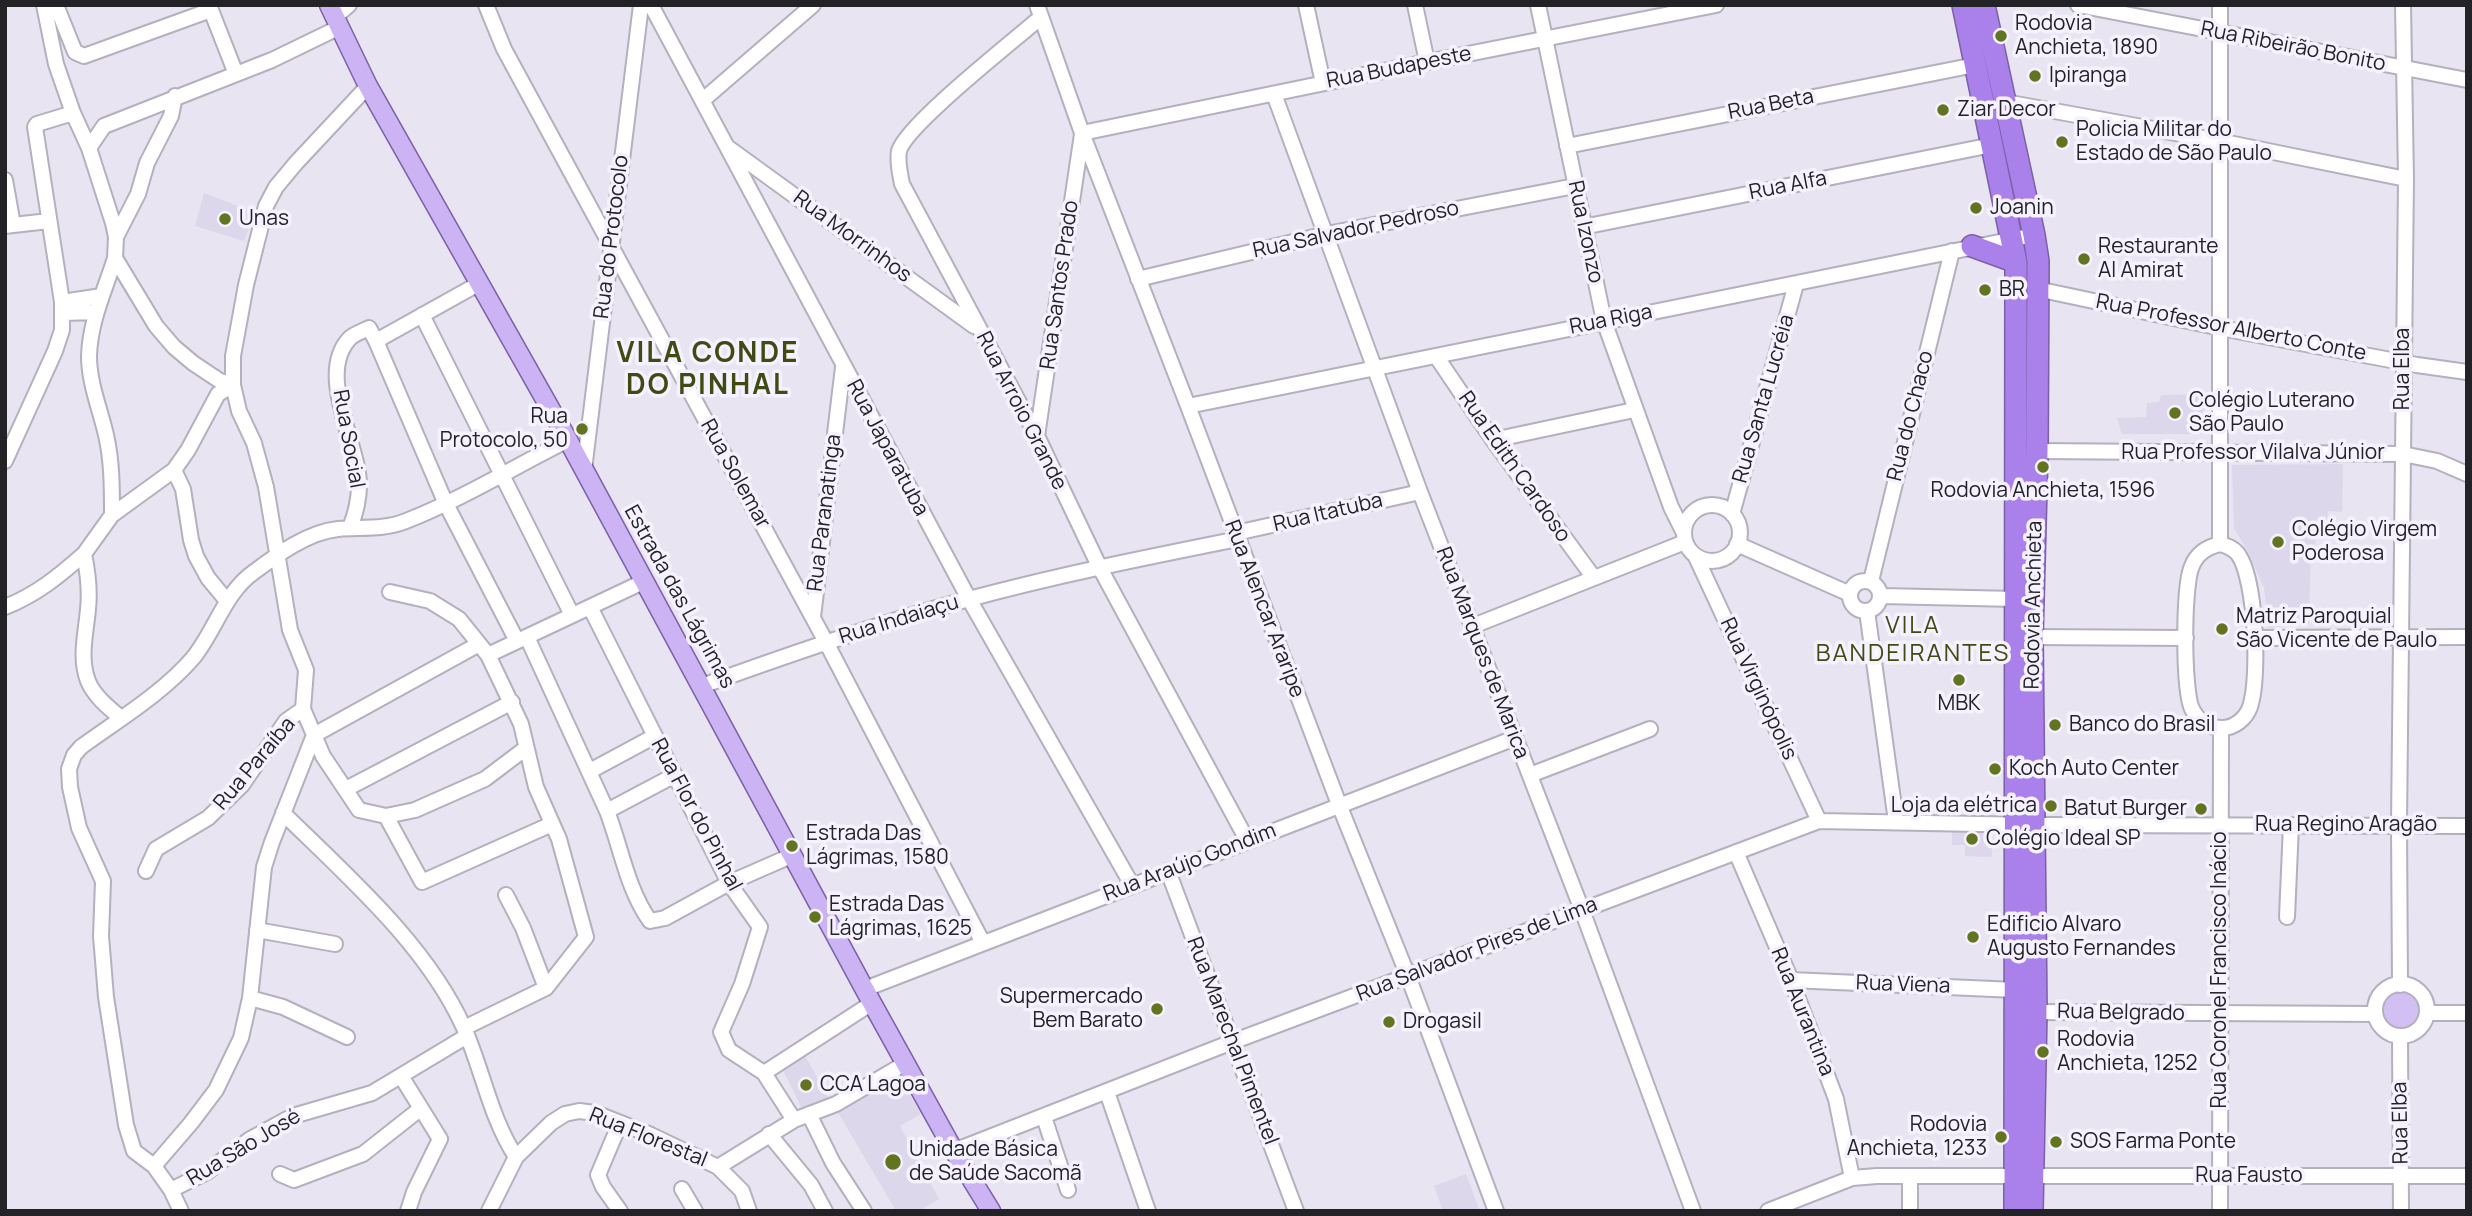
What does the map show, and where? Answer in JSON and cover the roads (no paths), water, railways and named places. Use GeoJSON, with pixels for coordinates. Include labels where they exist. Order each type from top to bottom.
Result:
{"type":"FeatureCollection","features":[{"type":"Feature","properties":{"kind":"highway","name":"Rodovia Anchieta"},"geometry":{"type":"LineString","coordinates":[[1963,5],[2015,262],[2017,599],[2014,713],[2036,1012],[2024,1177],[2015,1211]]}},
{"type":"Feature","properties":{"kind":"highway","name":"Rodovia Anchieta"},"geometry":{"type":"LineString","coordinates":[[1984,5],[2038,261],[2032,637],[2015,990],[2024,1177],[2032,1211]]}},
{"type":"Feature","properties":{"kind":"highway"},"geometry":{"type":"LineString","coordinates":[[1962,249],[2015,262]]}},
{"type":"Feature","properties":{"kind":"main road","name":"Estrada das Lágrimas"},"geometry":{"type":"LineString","coordinates":[[335,16],[368,86],[568,440],[954,1151],[991,1211]]}},
{"type":"Feature","properties":{"kind":"street"},"geometry":{"type":"LineString","coordinates":[[44,5],[56,64],[89,148],[116,237],[115,258],[96,312],[90,345],[90,369],[107,438],[113,482],[113,515]]}},
{"type":"Feature","properties":{"kind":"street"},"geometry":{"type":"LineString","coordinates":[[56,5],[75,52],[84,56],[210,8],[236,74]]}},
{"type":"Feature","properties":{"kind":"street"},"geometry":{"type":"LineString","coordinates":[[89,148],[104,126],[308,44],[349,5]]}},
{"type":"Feature","properties":{"kind":"street","name":"Rua Solemar"},"geometry":{"type":"LineString","coordinates":[[486,5],[504,49],[813,617],[983,943]]}},
{"type":"Feature","properties":{"kind":"street","name":"Rua do Protocolo"},"geometry":{"type":"LineString","coordinates":[[584,470],[641,5]]}},
{"type":"Feature","properties":{"kind":"street","name":"Rua Japaratuba"},"geometry":{"type":"LineString","coordinates":[[652,5],[969,599],[1132,885]]}},
{"type":"Feature","properties":{"kind":"street"},"geometry":{"type":"LineString","coordinates":[[703,100],[813,5]]}},
{"type":"Feature","properties":{"kind":"street"},"geometry":{"type":"LineString","coordinates":[[1306,5],[1323,83]]}},
{"type":"Feature","properties":{"kind":"street"},"geometry":{"type":"LineString","coordinates":[[1415,5],[1427,62]]}},
{"type":"Feature","properties":{"kind":"street","name":"Rua Izonzo"},"geometry":{"type":"LineString","coordinates":[[1538,5],[1604,321],[1634,410],[1684,537]]}},
{"type":"Feature","properties":{"kind":"street","name":"Rua Budapeste"},"geometry":{"type":"LineString","coordinates":[[1082,133],[1716,5]]}},
{"type":"Feature","properties":{"kind":"street","name":"Rua Ribeirão Bonito"},"geometry":{"type":"LineString","coordinates":[[2078,5],[2467,80]]}},
{"type":"Feature","properties":{"kind":"street"},"geometry":{"type":"LineString","coordinates":[[2220,5],[2220,544]]}},
{"type":"Feature","properties":{"kind":"street","name":"Rua Elba"},"geometry":{"type":"LineString","coordinates":[[2400,985],[2399,825],[2406,179],[2403,5]]}},
{"type":"Feature","properties":{"kind":"street","name":"Rua Alencar Araripe"},"geometry":{"type":"LineString","coordinates":[[1039,11],[1082,133],[1340,807],[1408,976],[1496,1211]]}},
{"type":"Feature","properties":{"kind":"street","name":"Rua Arroio Grande"},"geometry":{"type":"LineString","coordinates":[[1039,11],[906,138],[900,151],[898,168],[902,184],[1037,436],[1100,568],[1247,840]]}},
{"type":"Feature","properties":{"kind":"street","name":"Rua Beta"},"geometry":{"type":"LineString","coordinates":[[1566,146],[1975,65]]}},
{"type":"Feature","properties":{"kind":"street"},"geometry":{"type":"LineString","coordinates":[[368,86],[296,163],[276,187],[266,206],[246,285],[233,356],[233,385],[239,411],[254,443],[266,486],[289,630],[306,670],[303,709],[323,756],[359,810],[386,816],[415,810],[485,779],[526,748]]}},
{"type":"Feature","properties":{"kind":"street","name":"Rua Marques de Marica"},"geometry":{"type":"LineString","coordinates":[[1274,94],[1420,492],[1582,911],[1693,1211]]}},
{"type":"Feature","properties":{"kind":"street"},"geometry":{"type":"LineString","coordinates":[[116,237],[138,194],[146,163],[171,116],[175,96]]}},
{"type":"Feature","properties":{"kind":"street"},"geometry":{"type":"LineString","coordinates":[[2005,103],[2219,141],[2406,179]]}},
{"type":"Feature","properties":{"kind":"street"},"geometry":{"type":"LineString","coordinates":[[5,461],[62,330],[62,307],[35,127],[37,124],[74,113]]}},
{"type":"Feature","properties":{"kind":"street","name":"Rua Santos Prado"},"geometry":{"type":"LineString","coordinates":[[1037,436],[1082,133]]}},
{"type":"Feature","properties":{"kind":"street","name":"Rua Alfa"},"geometry":{"type":"LineString","coordinates":[[1583,227],[1992,145]]}},
{"type":"Feature","properties":{"kind":"street","name":"Rua Morrinhos"},"geometry":{"type":"LineString","coordinates":[[726,146],[978,328]]}},
{"type":"Feature","properties":{"kind":"street"},"geometry":{"type":"LineString","coordinates":[[5,180],[9,226],[49,221]]}},
{"type":"Feature","properties":{"kind":"street","name":"Rua Salvador Pedroso"},"geometry":{"type":"LineString","coordinates":[[1138,279],[1327,234],[1575,186]]}},
{"type":"Feature","properties":{"kind":"street","name":"Rua Riga"},"geometry":{"type":"LineString","coordinates":[[1188,405],[2034,235]]}},
{"type":"Feature","properties":{"kind":"street","name":"Rua do Chaco"},"geometry":{"type":"LineString","coordinates":[[1871,581],[1962,249]]}},
{"type":"Feature","properties":{"kind":"street"},"geometry":{"type":"LineString","coordinates":[[115,258],[148,314],[174,347],[220,381],[233,385]]}},
{"type":"Feature","properties":{"kind":"street"},"geometry":{"type":"LineString","coordinates":[[480,283],[376,341],[446,504],[522,639],[590,771],[618,839],[626,871],[650,921],[664,918],[729,883],[793,855]]}},
{"type":"Feature","properties":{"kind":"street","name":"Rua Santa Lucréia"},"geometry":{"type":"LineString","coordinates":[[1732,513],[1797,284]]}},
{"type":"Feature","properties":{"kind":"street","name":"Rua Professor Alberto Conte"},"geometry":{"type":"LineString","coordinates":[[2037,289],[2221,328],[2467,372]]}},
{"type":"Feature","properties":{"kind":"street"},"geometry":{"type":"LineString","coordinates":[[62,307],[102,296]]}},
{"type":"Feature","properties":{"kind":"street"},"geometry":{"type":"LineString","coordinates":[[62,307],[96,312]]}},
{"type":"Feature","properties":{"kind":"street"},"geometry":{"type":"LineString","coordinates":[[422,315],[572,615]]}},
{"type":"Feature","properties":{"kind":"street","name":"Rua Social"},"geometry":{"type":"LineString","coordinates":[[350,528],[358,505],[360,485],[338,397],[338,365],[344,347],[351,337],[369,328],[376,341]]}},
{"type":"Feature","properties":{"kind":"street","name":"Rua Edith Cardoso"},"geometry":{"type":"LineString","coordinates":[[1436,356],[1493,440],[1594,578]]}},
{"type":"Feature","properties":{"kind":"street","name":"Rua Paranatinga"},"geometry":{"type":"LineString","coordinates":[[813,617],[844,367]]}},
{"type":"Feature","properties":{"kind":"street"},"geometry":{"type":"LineString","coordinates":[[5,607],[26,599],[44,587],[83,554],[113,515],[174,470],[218,394],[233,385]]}},
{"type":"Feature","properties":{"kind":"street"},"geometry":{"type":"LineString","coordinates":[[1493,440],[1634,410]]}},
{"type":"Feature","properties":{"kind":"street"},"geometry":{"type":"LineString","coordinates":[[181,1211],[172,1190],[154,1166],[135,1151],[126,1125],[106,997],[101,936],[103,881],[73,810],[69,769],[74,755],[177,674],[200,648],[227,601],[253,572],[308,538],[327,531],[384,527],[404,522],[446,504],[568,440]]}},
{"type":"Feature","properties":{"kind":"street","name":"Rua Professor Vilalva Júnior"},"geometry":{"type":"LineString","coordinates":[[2037,451],[2403,454],[2437,461],[2467,474]]}},
{"type":"Feature","properties":{"kind":"street"},"geometry":{"type":"LineString","coordinates":[[174,470],[183,489],[196,556],[208,578],[227,601]]}},
{"type":"Feature","properties":{"kind":"street","name":"Rua Itatuba"},"geometry":{"type":"LineString","coordinates":[[1100,568],[1420,492]]}},
{"type":"Feature","properties":{"kind":"street"},"geometry":{"type":"LineString","coordinates":[[1713,505],[1732,513],[1739,528],[1737,544],[1724,558],[1715,561],[1696,556],[1684,537],[1686,521],[1693,512],[1713,505]]}},
{"type":"Feature","properties":{"kind":"street"},"geometry":{"type":"LineString","coordinates":[[1473,626],[1594,578],[1684,537]]}},
{"type":"Feature","properties":{"kind":"street"},"geometry":{"type":"LineString","coordinates":[[1737,544],[1850,594],[1855,607],[1867,611],[1877,606],[1881,596],[1877,586],[1871,581],[1856,584],[1850,594]]}},
{"type":"Feature","properties":{"kind":"street"},"geometry":{"type":"LineString","coordinates":[[2220,544],[2232,548],[2243,564],[2252,598],[2255,638],[2253,696],[2250,708],[2237,724],[2221,728],[2205,723],[2193,710],[2188,698],[2186,638],[2188,577],[2202,551],[2220,544]]}},
{"type":"Feature","properties":{"kind":"street"},"geometry":{"type":"LineString","coordinates":[[83,554],[89,592],[85,670],[94,692],[121,718]]}},
{"type":"Feature","properties":{"kind":"street","name":"Rua Virginópolis"},"geometry":{"type":"LineString","coordinates":[[1696,556],[1819,821]]}},
{"type":"Feature","properties":{"kind":"street","name":"Rua Indaiaçu"},"geometry":{"type":"LineString","coordinates":[[702,686],[826,642],[969,599],[1100,568]]}},
{"type":"Feature","properties":{"kind":"street"},"geometry":{"type":"LineString","coordinates":[[154,1166],[191,1124],[215,1090],[241,1038],[250,998],[264,867],[314,735],[484,650],[522,639],[645,581]]}},
{"type":"Feature","properties":{"kind":"street"},"geometry":{"type":"LineString","coordinates":[[390,592],[430,601],[459,619],[484,650],[521,724],[536,787],[552,824],[586,937],[546,988]]}},
{"type":"Feature","properties":{"kind":"street"},"geometry":{"type":"LineString","coordinates":[[1881,596],[2017,599]]}},
{"type":"Feature","properties":{"kind":"street","name":"Rua Flor do Pinhal"},"geometry":{"type":"LineString","coordinates":[[590,607],[729,883],[760,927],[742,984],[721,1032],[729,1050],[764,1073],[794,1120]]}},
{"type":"Feature","properties":{"kind":"street"},"geometry":{"type":"LineString","coordinates":[[1867,611],[1896,821]]}},
{"type":"Feature","properties":{"kind":"street"},"geometry":{"type":"LineString","coordinates":[[2032,637],[2186,638]]}},
{"type":"Feature","properties":{"kind":"street"},"geometry":{"type":"LineString","coordinates":[[2255,638],[2467,638]]}},
{"type":"Feature","properties":{"kind":"street"},"geometry":{"type":"LineString","coordinates":[[346,789],[512,702]]}},
{"type":"Feature","properties":{"kind":"street","name":"Rua Paraíba"},"geometry":{"type":"LineString","coordinates":[[146,871],[156,849],[208,818],[226,802],[242,785],[286,721],[303,709]]}},
{"type":"Feature","properties":{"kind":"street","name":"Rua Coronel Francisco Inácio"},"geometry":{"type":"LineString","coordinates":[[2220,1211],[2221,728]]}},
{"type":"Feature","properties":{"kind":"street"},"geometry":{"type":"LineString","coordinates":[[1530,775],[1650,729]]}},
{"type":"Feature","properties":{"kind":"street"},"geometry":{"type":"LineString","coordinates":[[590,771],[655,736]]}},
{"type":"Feature","properties":{"kind":"street","name":"Rua Araújo Gondim"},"geometry":{"type":"LineString","coordinates":[[764,1073],[869,996],[983,943],[1515,737]]}},
{"type":"Feature","properties":{"kind":"street"},"geometry":{"type":"LineString","coordinates":[[607,811],[675,775]]}},
{"type":"Feature","properties":{"kind":"street"},"geometry":{"type":"LineString","coordinates":[[283,813],[410,944],[435,978],[465,1032],[497,1123],[516,1157]]}},
{"type":"Feature","properties":{"kind":"street"},"geometry":{"type":"LineString","coordinates":[[386,816],[422,882],[552,824]]}},
{"type":"Feature","properties":{"kind":"street","name":"Rua Salvador Pires de Lima"},"geometry":{"type":"LineString","coordinates":[[954,1151],[1044,1118],[1232,1042],[1819,821],[2024,825]]}},
{"type":"Feature","properties":{"kind":"street","name":"Rua Regino Aragão"},"geometry":{"type":"LineString","coordinates":[[2024,825],[2467,826]]}},
{"type":"Feature","properties":{"kind":"street"},"geometry":{"type":"LineString","coordinates":[[2287,917],[2291,825]]}},
{"type":"Feature","properties":{"kind":"street","name":"Rua Aurantina"},"geometry":{"type":"LineString","coordinates":[[1735,852],[1791,980],[1836,1099],[1852,1178]]}},
{"type":"Feature","properties":{"kind":"street","name":"Rua Marechal Pimentel"},"geometry":{"type":"LineString","coordinates":[[1168,871],[1296,1211]]}},
{"type":"Feature","properties":{"kind":"street"},"geometry":{"type":"LineString","coordinates":[[506,895],[523,928],[546,988]]}},
{"type":"Feature","properties":{"kind":"street"},"geometry":{"type":"LineString","coordinates":[[257,930],[335,944]]}},
{"type":"Feature","properties":{"kind":"street","name":"Rua Viena"},"geometry":{"type":"LineString","coordinates":[[1791,980],[2015,990]]}},
{"type":"Feature","properties":{"kind":"street"},"geometry":{"type":"LineString","coordinates":[[2400,985],[2417,990],[2426,1004],[2427,1013],[2421,1027],[2400,1036],[2386,1032],[2381,1027],[2375,1014],[2375,1006],[2381,994],[2400,985]]}},
{"type":"Feature","properties":{"kind":"street","name":"Rua São José"},"geometry":{"type":"LineString","coordinates":[[172,1190],[207,1172],[249,1140],[293,1116],[326,1105],[359,1099],[401,1076],[465,1032],[546,988]]}},
{"type":"Feature","properties":{"kind":"street"},"geometry":{"type":"LineString","coordinates":[[250,998],[283,1007],[347,1037]]}},
{"type":"Feature","properties":{"kind":"street","name":"Rua Belgrado"},"geometry":{"type":"LineString","coordinates":[[2036,1012],[2375,1014]]}},
{"type":"Feature","properties":{"kind":"street"},"geometry":{"type":"LineString","coordinates":[[2427,1013],[2467,1013]]}},
{"type":"Feature","properties":{"kind":"street","name":"Rua Elba"},"geometry":{"type":"LineString","coordinates":[[2400,1036],[2401,1211]]}},
{"type":"Feature","properties":{"kind":"street"},"geometry":{"type":"LineString","coordinates":[[718,1167],[794,1120],[836,1104],[906,1063]]}},
{"type":"Feature","properties":{"kind":"street"},"geometry":{"type":"LineString","coordinates":[[401,1076],[420,1109],[436,1129],[439,1143],[421,1176],[408,1211]]}},
{"type":"Feature","properties":{"kind":"street"},"geometry":{"type":"LineString","coordinates":[[1107,1092],[1148,1211]]}},
{"type":"Feature","properties":{"kind":"street"},"geometry":{"type":"LineString","coordinates":[[280,1174],[294,1180],[351,1161],[375,1146],[420,1109]]}},
{"type":"Feature","properties":{"kind":"street","name":"Rua Florestal"},"geometry":{"type":"LineString","coordinates":[[489,1211],[516,1157],[540,1131],[572,1111],[595,1113],[651,1135],[718,1167],[742,1191],[749,1211]]}},
{"type":"Feature","properties":{"kind":"street"},"geometry":{"type":"LineString","coordinates":[[809,1114],[833,1163],[864,1211]]}},
{"type":"Feature","properties":{"kind":"street"},"geometry":{"type":"LineString","coordinates":[[1044,1118],[1068,1191]]}},
{"type":"Feature","properties":{"kind":"street"},"geometry":{"type":"LineString","coordinates":[[620,1123],[598,1175],[620,1211]]}},
{"type":"Feature","properties":{"kind":"street"},"geometry":{"type":"LineString","coordinates":[[769,1134],[811,1185],[825,1211]]}},
{"type":"Feature","properties":{"kind":"street"},"geometry":{"type":"LineString","coordinates":[[1910,1176],[1910,1211]]}},
{"type":"Feature","properties":{"kind":"street","name":"Rua Fausto"},"geometry":{"type":"LineString","coordinates":[[1768,1211],[1852,1178],[2467,1176]]}},
{"type":"Feature","properties":{"kind":"street"},"geometry":{"type":"LineString","coordinates":[[682,1189],[695,1211]]}},
{"type":"Feature","properties":{"kind":"place","name":"Rodovia Anchieta, 1890"},"geometry":{"type":"Point","coordinates":[2001,36]}},
{"type":"Feature","properties":{"kind":"place","name":"Ipiranga"},"geometry":{"type":"Point","coordinates":[2035,76]}},
{"type":"Feature","properties":{"kind":"place","name":"Ziar Decor"},"geometry":{"type":"Point","coordinates":[1943,110]}},
{"type":"Feature","properties":{"kind":"place","name":"Policia Militar do Estado de São Paulo"},"geometry":{"type":"Point","coordinates":[2062,142]}},
{"type":"Feature","properties":{"kind":"place","name":"Joanin"},"geometry":{"type":"Point","coordinates":[1976,208]}},
{"type":"Feature","properties":{"kind":"place","name":"Unas"},"geometry":{"type":"Point","coordinates":[225,219]}},
{"type":"Feature","properties":{"kind":"place","name":"Restaurante Al Amirat"},"geometry":{"type":"Point","coordinates":[2084,259]}},
{"type":"Feature","properties":{"kind":"place","name":"BR"},"geometry":{"type":"Point","coordinates":[1985,290]}},
{"type":"Feature","properties":{"kind":"place","name":"Colégio Luterano São Paulo"},"geometry":{"type":"Point","coordinates":[2175,413]}},
{"type":"Feature","properties":{"kind":"place","name":"Rua Protocolo, 50"},"geometry":{"type":"Point","coordinates":[582,429]}},
{"type":"Feature","properties":{"kind":"place","name":"Rodovia Anchieta, 1596"},"geometry":{"type":"Point","coordinates":[2043,467]}},
{"type":"Feature","properties":{"kind":"place","name":"Colégio Virgem Poderosa"},"geometry":{"type":"Point","coordinates":[2278,542]}},
{"type":"Feature","properties":{"kind":"place","name":"Matriz Paroquial São Vicente de Paulo"},"geometry":{"type":"Point","coordinates":[2222,629]}},
{"type":"Feature","properties":{"kind":"place","name":"MBK"},"geometry":{"type":"Point","coordinates":[1959,680]}},
{"type":"Feature","properties":{"kind":"place","name":"Banco do Brasil"},"geometry":{"type":"Point","coordinates":[2055,725]}},
{"type":"Feature","properties":{"kind":"place","name":"Koch Auto Center"},"geometry":{"type":"Point","coordinates":[1995,769]}},
{"type":"Feature","properties":{"kind":"place","name":"Loja da elétrica"},"geometry":{"type":"Point","coordinates":[2051,806]}},
{"type":"Feature","properties":{"kind":"place","name":"Batut Burger"},"geometry":{"type":"Point","coordinates":[2201,809]}},
{"type":"Feature","properties":{"kind":"place","name":"Colégio Ideal SP"},"geometry":{"type":"Point","coordinates":[1972,839]}},
{"type":"Feature","properties":{"kind":"place","name":"Estrada Das Lágrimas, 1580"},"geometry":{"type":"Point","coordinates":[792,846]}},
{"type":"Feature","properties":{"kind":"place","name":"Estrada Das Lágrimas, 1625"},"geometry":{"type":"Point","coordinates":[815,917]}},
{"type":"Feature","properties":{"kind":"place","name":"Edificio Alvaro Augusto Fernandes"},"geometry":{"type":"Point","coordinates":[1973,937]}},
{"type":"Feature","properties":{"kind":"place","name":"Supermercado Bem Barato"},"geometry":{"type":"Point","coordinates":[1157,1009]}},
{"type":"Feature","properties":{"kind":"place","name":"Drogasil"},"geometry":{"type":"Point","coordinates":[1389,1022]}},
{"type":"Feature","properties":{"kind":"place","name":"Rodovia Anchieta, 1252"},"geometry":{"type":"Point","coordinates":[2043,1052]}},
{"type":"Feature","properties":{"kind":"place","name":"CCA Lagoa"},"geometry":{"type":"Point","coordinates":[806,1085]}},
{"type":"Feature","properties":{"kind":"place","name":"Rodovia Anchieta, 1233"},"geometry":{"type":"Point","coordinates":[2001,1137]}},
{"type":"Feature","properties":{"kind":"place","name":"SOS Farma Ponte"},"geometry":{"type":"Point","coordinates":[2056,1142]}},
{"type":"Feature","properties":{"kind":"place","name":"Unidade Básica de Saúde Sacomã"},"geometry":{"type":"Point","coordinates":[893,1162]}},
{"type":"Feature","properties":{"kind":"district","name":"VILA CONDE DO PINHAL"},"geometry":{"type":"Point","coordinates":[708,370]}},
{"type":"Feature","properties":{"kind":"district","name":"VILA BANDEIRANTES"},"geometry":{"type":"Point","coordinates":[1913,640]}}]}
